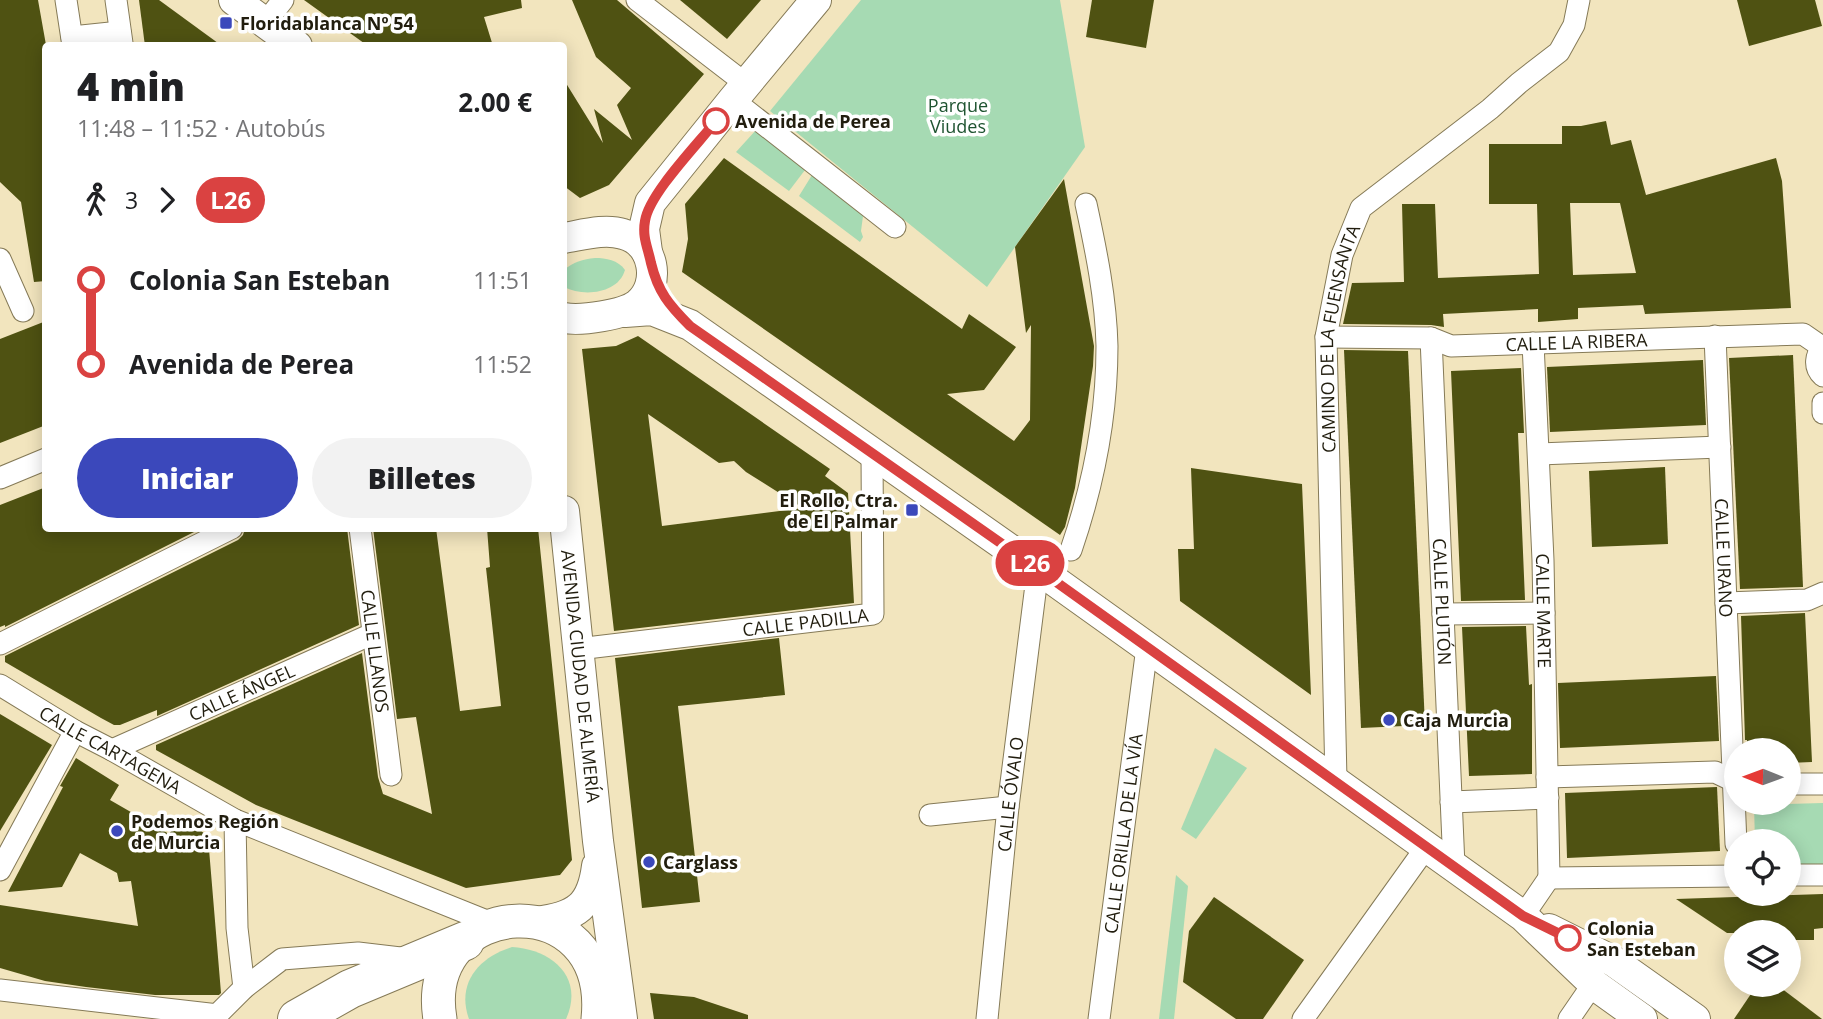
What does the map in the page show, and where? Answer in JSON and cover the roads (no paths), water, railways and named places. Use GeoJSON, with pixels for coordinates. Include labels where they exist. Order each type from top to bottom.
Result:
{"type":"FeatureCollection","features":[{"type":"Feature","properties":{"kind":"highway"},"geometry":{"type":"LineString","coordinates":[[298,1019],[350,989],[479,932]]}},
{"type":"Feature","properties":{"kind":"main road"},"geometry":{"type":"LineString","coordinates":[[234,0],[274,11],[294,42]]}},
{"type":"Feature","properties":{"kind":"main road"},"geometry":{"type":"LineString","coordinates":[[625,312],[644,297],[651,283],[644,229],[649,206],[816,0]]}},
{"type":"Feature","properties":{"kind":"main road"},"geometry":{"type":"LineString","coordinates":[[567,238],[607,232],[622,233],[636,240],[649,262],[662,294],[690,326]]}},
{"type":"Feature","properties":{"kind":"main road"},"geometry":{"type":"LineString","coordinates":[[567,319],[652,310],[690,326],[1427,846],[1523,916],[1593,984],[1642,1019]]}},
{"type":"Feature","properties":{"kind":"main road","name":"AVENIDA CIUDAD DE ALMERÍA"},"geometry":{"type":"LineString","coordinates":[[566,532],[598,841],[622,1019]]}},
{"type":"Feature","properties":{"kind":"main road","name":"AVENIDA CIUDAD DE ALMERÍA"},"geometry":{"type":"LineString","coordinates":[[479,932],[522,920],[537,922],[564,917],[583,905],[595,883],[598,841]]}},
{"type":"Feature","properties":{"kind":"main road"},"geometry":{"type":"LineString","coordinates":[[1523,916],[1614,961],[1695,1019]]}},
{"type":"Feature","properties":{"kind":"main road"},"geometry":{"type":"LineString","coordinates":[[537,922],[553,927],[567,936],[580,947],[589,961],[599,989],[598,1019]]}},
{"type":"Feature","properties":{"kind":"main road"},"geometry":{"type":"LineString","coordinates":[[440,1019],[438,988],[443,971],[452,955],[479,932]]}},
{"type":"Feature","properties":{"kind":"street"},"geometry":{"type":"LineString","coordinates":[[66,0],[72,41],[121,38],[116,0]]}},
{"type":"Feature","properties":{"kind":"street"},"geometry":{"type":"LineString","coordinates":[[637,0],[895,227]]}},
{"type":"Feature","properties":{"kind":"street","name":"CAMINO DE LA FUENSANTA"},"geometry":{"type":"LineString","coordinates":[[1336,780],[1326,337],[1342,255],[1361,208],[1559,52],[1574,25],[1579,0]]}},
{"type":"Feature","properties":{"kind":"street"},"geometry":{"type":"LineString","coordinates":[[1071,550],[1081,520],[1103,411],[1107,345],[1097,256],[1086,204]]}},
{"type":"Feature","properties":{"kind":"street"},"geometry":{"type":"LineString","coordinates":[[0,259],[23,312]]}},
{"type":"Feature","properties":{"kind":"street","name":"CALLE LA RIBERA"},"geometry":{"type":"LineString","coordinates":[[1326,337],[1431,338],[1451,346],[1803,334],[1822,347]]}},
{"type":"Feature","properties":{"kind":"street","name":"CALLE URANO"},"geometry":{"type":"LineString","coordinates":[[1715,336],[1733,738]]}},
{"type":"Feature","properties":{"kind":"street","name":"CALLE PLUTÓN"},"geometry":{"type":"LineString","coordinates":[[1431,338],[1454,866]]}},
{"type":"Feature","properties":{"kind":"street","name":"CALLE MARTE"},"geometry":{"type":"LineString","coordinates":[[1533,343],[1544,612],[1549,878]]}},
{"type":"Feature","properties":{"kind":"street"},"geometry":{"type":"LineString","coordinates":[[1822,347],[1816,364],[1823,376]]}},
{"type":"Feature","properties":{"kind":"street"},"geometry":{"type":"LineString","coordinates":[[1823,403],[1823,413]]}},
{"type":"Feature","properties":{"kind":"street"},"geometry":{"type":"LineString","coordinates":[[1539,454],[1720,447]]}},
{"type":"Feature","properties":{"kind":"street","name":"CALLE PADILLA"},"geometry":{"type":"LineString","coordinates":[[578,649],[873,614],[872,453]]}},
{"type":"Feature","properties":{"kind":"street"},"geometry":{"type":"LineString","coordinates":[[0,478],[42,461]]}},
{"type":"Feature","properties":{"kind":"street"},"geometry":{"type":"LineString","coordinates":[[0,644],[224,532]]}},
{"type":"Feature","properties":{"kind":"street","name":"CALLE LLANOS"},"geometry":{"type":"LineString","coordinates":[[360,532],[391,775]]}},
{"type":"Feature","properties":{"kind":"street","name":"CALLE ÓVALO"},"geometry":{"type":"LineString","coordinates":[[987,1019],[1008,807],[1038,569]]}},
{"type":"Feature","properties":{"kind":"street"},"geometry":{"type":"LineString","coordinates":[[1726,603],[1807,600],[1823,593]]}},
{"type":"Feature","properties":{"kind":"street"},"geometry":{"type":"LineString","coordinates":[[1443,614],[1544,612]]}},
{"type":"Feature","properties":{"kind":"street","name":"CALLE ÁNGEL"},"geometry":{"type":"LineString","coordinates":[[111,750],[372,634]]}},
{"type":"Feature","properties":{"kind":"street","name":"CALLE ORILLA DE LA VÍA"},"geometry":{"type":"LineString","coordinates":[[1099,1019],[1147,647]]}},
{"type":"Feature","properties":{"kind":"street","name":"CALLE CARTAGENA"},"geometry":{"type":"LineString","coordinates":[[0,684],[75,732],[234,820],[479,932]]}},
{"type":"Feature","properties":{"kind":"street"},"geometry":{"type":"LineString","coordinates":[[0,870],[75,732]]}},
{"type":"Feature","properties":{"kind":"street"},"geometry":{"type":"LineString","coordinates":[[1451,802],[1547,787],[1716,772],[1724,776]]}},
{"type":"Feature","properties":{"kind":"street"},"geometry":{"type":"LineString","coordinates":[[1801,784],[1823,783]]}},
{"type":"Feature","properties":{"kind":"street"},"geometry":{"type":"LineString","coordinates":[[930,815],[1008,807]]}},
{"type":"Feature","properties":{"kind":"street"},"geometry":{"type":"LineString","coordinates":[[234,820],[236,928],[244,988]]}},
{"type":"Feature","properties":{"kind":"street"},"geometry":{"type":"LineString","coordinates":[[1303,1019],[1427,846]]}},
{"type":"Feature","properties":{"kind":"street"},"geometry":{"type":"LineString","coordinates":[[1801,875],[1823,875]]}},
{"type":"Feature","properties":{"kind":"street"},"geometry":{"type":"LineString","coordinates":[[1523,916],[1549,878],[1724,876]]}},
{"type":"Feature","properties":{"kind":"street"},"geometry":{"type":"LineString","coordinates":[[0,990],[216,1017],[244,988],[282,959],[358,953],[418,960]]}},
{"type":"Feature","properties":{"kind":"street"},"geometry":{"type":"LineString","coordinates":[[1569,1019],[1593,984]]}},
{"type":"Feature","properties":{"kind":"place","name":"Floridablanca Nº 54"},"geometry":{"type":"Point","coordinates":[226,23]}},
{"type":"Feature","properties":{"kind":"place","name":"Avenida de Perea"},"geometry":{"type":"Point","coordinates":[716,121]}},
{"type":"Feature","properties":{"kind":"place","name":"El Rollo, Ctra. de El Palmar"},"geometry":{"type":"Point","coordinates":[912,510]}},
{"type":"Feature","properties":{"kind":"place","name":"Caja Murcia"},"geometry":{"type":"Point","coordinates":[1389,720]}},
{"type":"Feature","properties":{"kind":"place","name":"Podemos Región de Murcia"},"geometry":{"type":"Point","coordinates":[117,831]}},
{"type":"Feature","properties":{"kind":"place","name":"Carglass"},"geometry":{"type":"Point","coordinates":[649,862]}},
{"type":"Feature","properties":{"kind":"place","name":"Colonia San Esteban"},"geometry":{"type":"Point","coordinates":[1568,938]}},
{"type":"Feature","properties":{"kind":"park label","name":"Parque Viudes"},"geometry":{"type":"Point","coordinates":[958,115]}}]}
